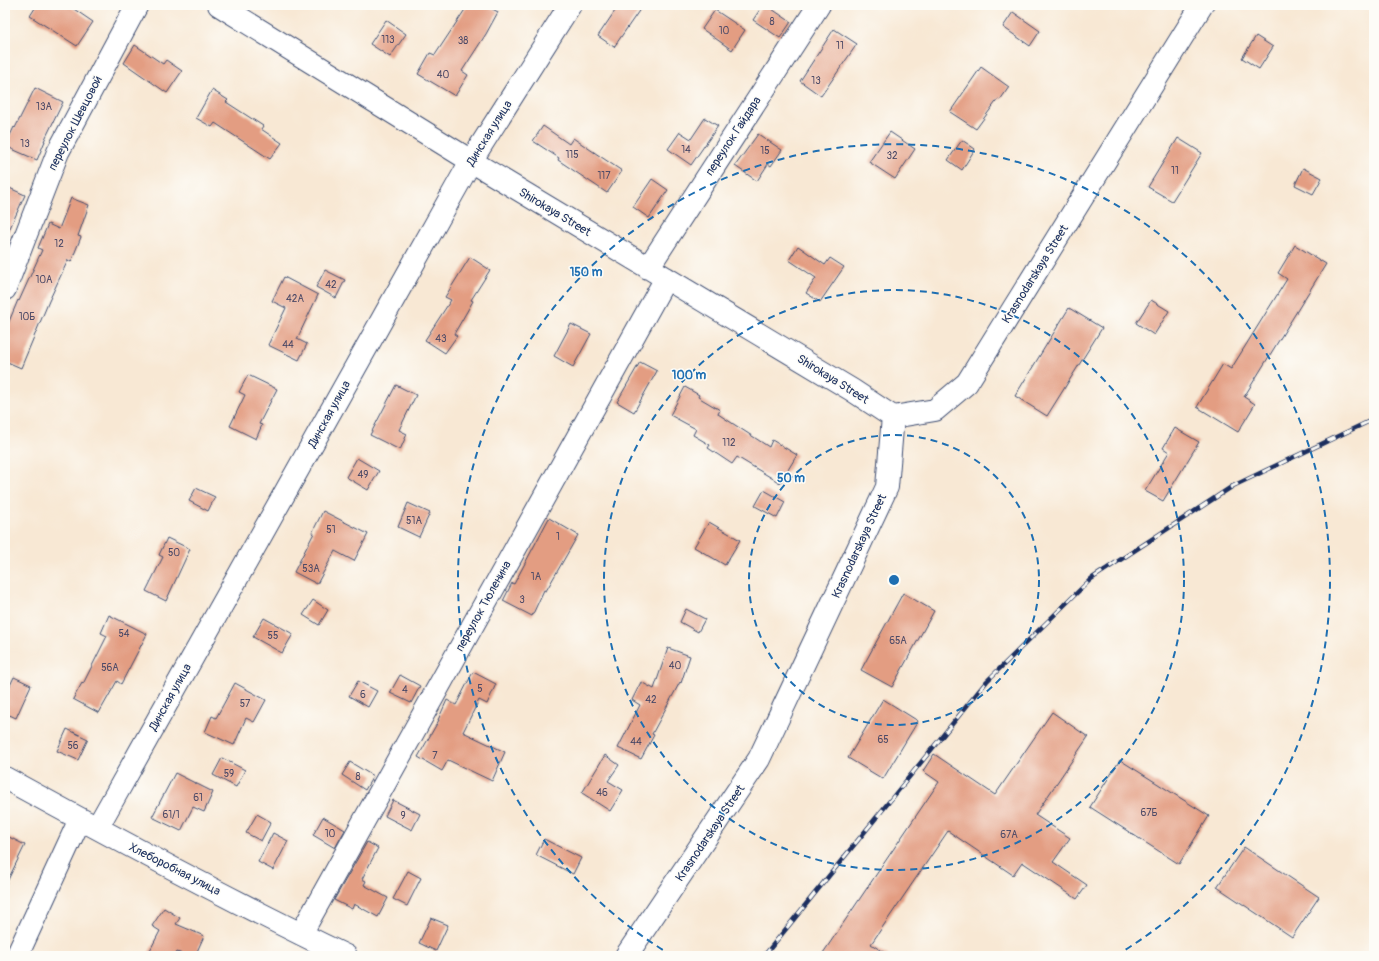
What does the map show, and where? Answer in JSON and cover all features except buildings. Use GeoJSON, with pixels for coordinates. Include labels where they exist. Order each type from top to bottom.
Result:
{"type":"FeatureCollection","features":[{"type":"Feature","properties":{"kind":"street","name":"переулок Шевцовой"},"geometry":{"type":"LineString","coordinates":[[5,289],[58,152],[137,5]]}},
{"type":"Feature","properties":{"kind":"street","name":"Shirokaya Street"},"geometry":{"type":"LineString","coordinates":[[219,5],[471,162],[852,390],[893,417]]}},
{"type":"Feature","properties":{"kind":"street","name":"Динская улица"},"geometry":{"type":"LineString","coordinates":[[17,956],[89,824],[471,162],[570,5]]}},
{"type":"Feature","properties":{"kind":"street","name":"переулок Гайдара"},"geometry":{"type":"LineString","coordinates":[[657,273],[819,5]]}},
{"type":"Feature","properties":{"kind":"street","name":"Krasnodarskaya Street"},"geometry":{"type":"LineString","coordinates":[[626,956],[759,759],[887,487],[893,417],[935,410],[967,383],[1202,5]]}},
{"type":"Feature","properties":{"kind":"street","name":"переулок Тюленина"},"geometry":{"type":"LineString","coordinates":[[301,934],[657,273]]}},
{"type":"Feature","properties":{"kind":"street","name":"Хлеборобная улица"},"geometry":{"type":"LineString","coordinates":[[5,778],[89,824],[346,956]]}},
{"type":"Feature","properties":{"kind":"railway"},"geometry":{"type":"LineString","coordinates":[[764,956],[987,681],[1091,579],[1233,486],[1374,419]]}}]}
